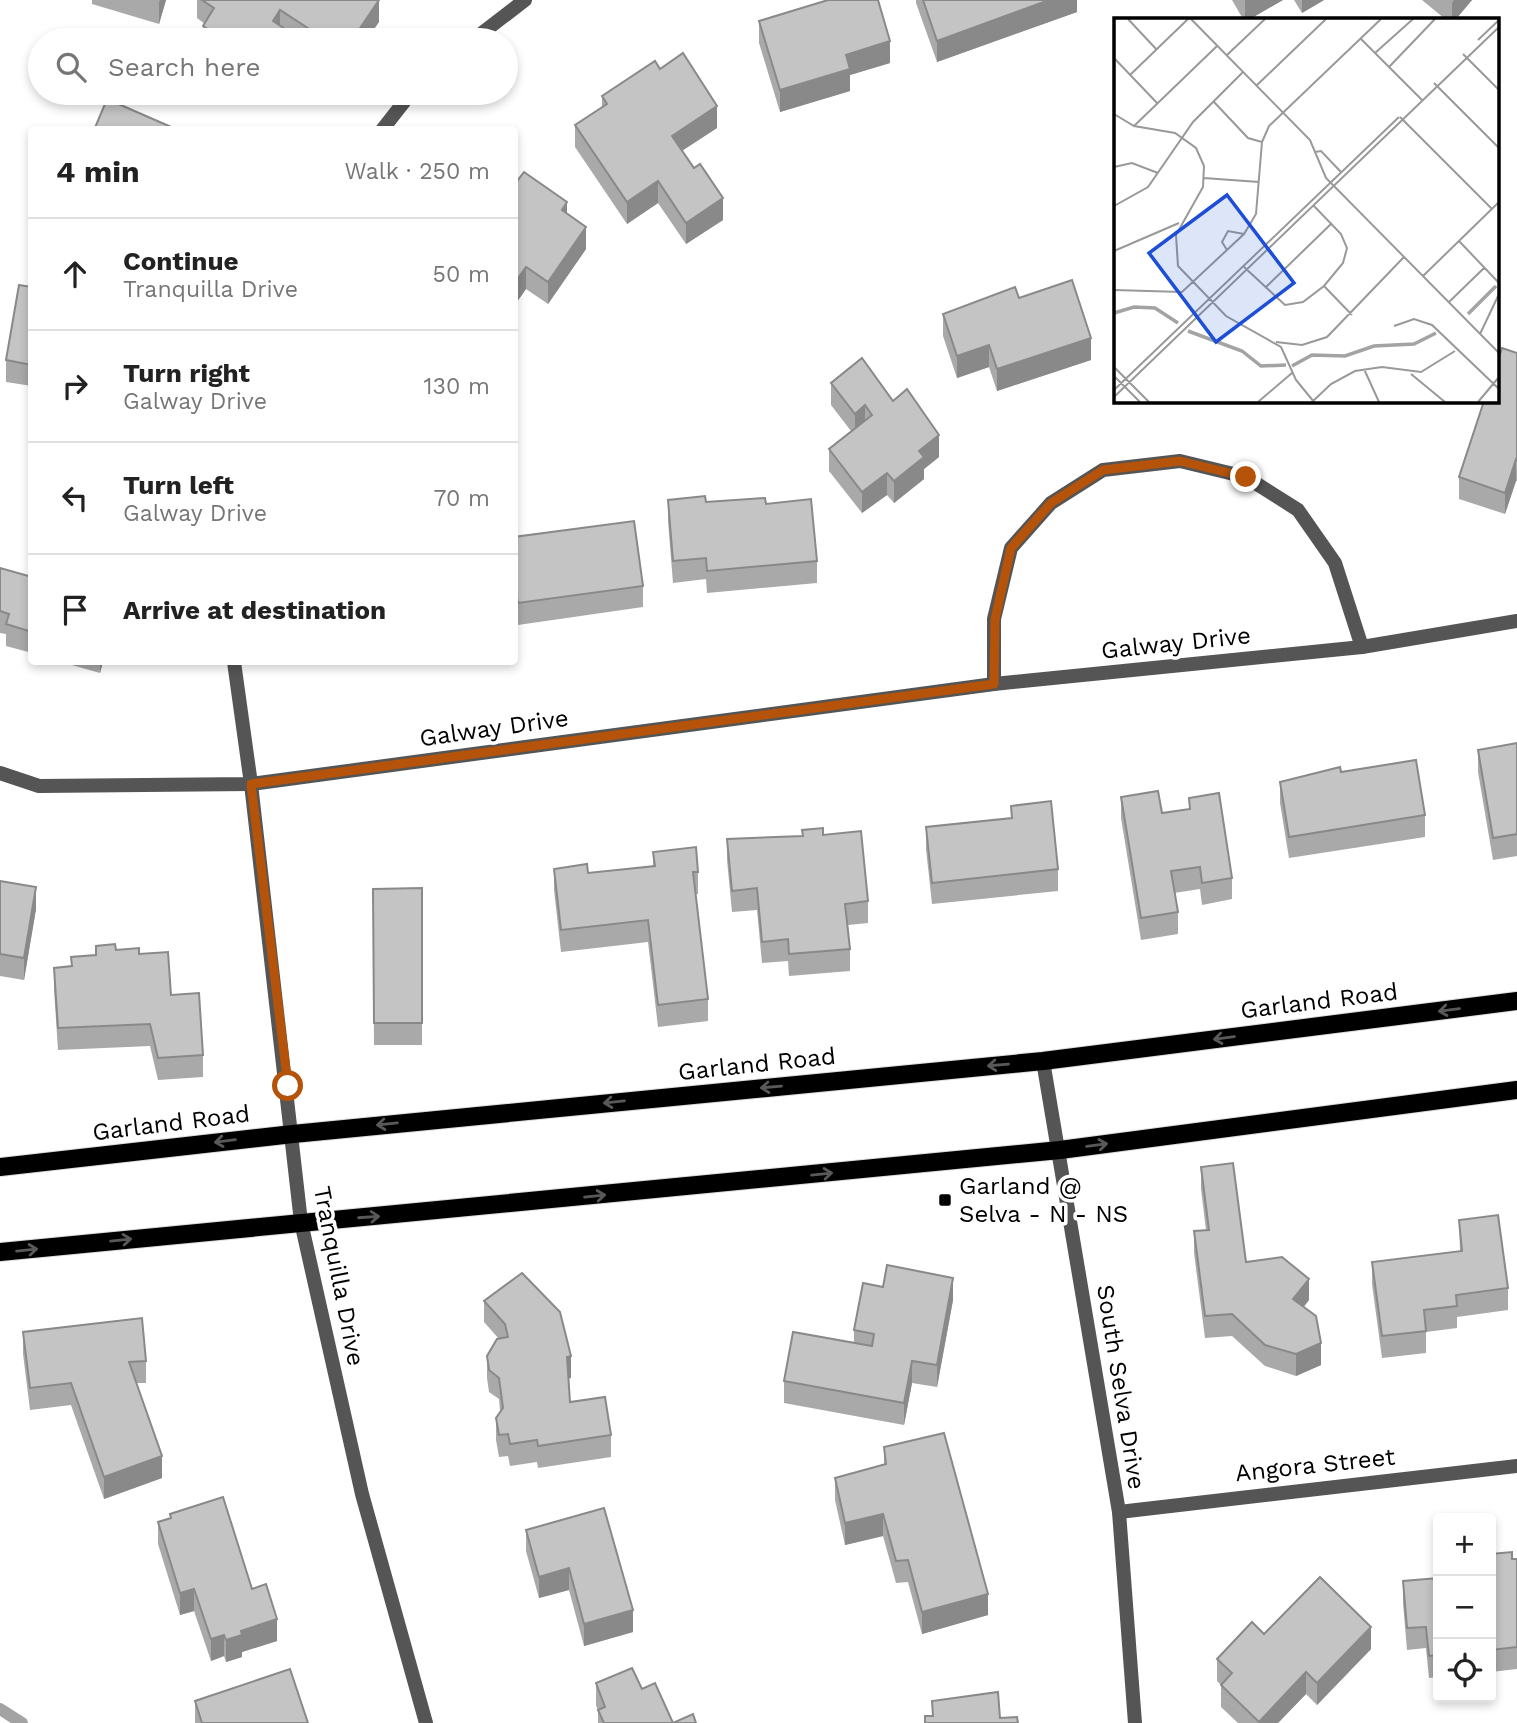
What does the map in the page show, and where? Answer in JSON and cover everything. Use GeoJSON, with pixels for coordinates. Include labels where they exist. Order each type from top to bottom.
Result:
{"type":"FeatureCollection","features":[{"type":"Feature","properties":{"kind":"main road","name":"Garland Road"},"geometry":{"type":"LineString","coordinates":[[0,1167],[293,1134],[1043,1061],[1517,1001]]}},
{"type":"Feature","properties":{"kind":"main road"},"geometry":{"type":"LineString","coordinates":[[0,1252],[1059,1150],[1517,1090]]}},
{"type":"Feature","properties":{"kind":"street"},"geometry":{"type":"LineString","coordinates":[[489,28],[525,0]]}},
{"type":"Feature","properties":{"kind":"street"},"geometry":{"type":"LineString","coordinates":[[385,126],[402,105]]}},
{"type":"Feature","properties":{"kind":"street"},"geometry":{"type":"LineString","coordinates":[[994,684],[995,619],[1011,548],[1051,503],[1103,470],[1180,461],[1246,477],[1298,510],[1335,563],[1362,647]]}},
{"type":"Feature","properties":{"kind":"street","name":"Galway Drive"},"geometry":{"type":"LineString","coordinates":[[0,773],[39,786],[251,784],[994,684],[1362,647],[1517,621]]}},
{"type":"Feature","properties":{"kind":"street","name":"Tranquilla Drive"},"geometry":{"type":"LineString","coordinates":[[233,665],[251,784],[301,1222],[362,1494],[426,1723]]}},
{"type":"Feature","properties":{"kind":"street","name":"South Selva Drive"},"geometry":{"type":"LineString","coordinates":[[1043,1061],[1119,1512],[1135,1723]]}},
{"type":"Feature","properties":{"kind":"street","name":"Angora Street"},"geometry":{"type":"LineString","coordinates":[[1119,1512],[1517,1466]]}},
{"type":"Feature","properties":{"kind":"building"},"geometry":{"type":"Polygon","coordinates":[[[202,0],[379,0],[360,28],[308,28],[280,10],[273,21],[284,28],[206,28],[203,26],[214,8],[202,0]]]}},
{"type":"Feature","properties":{"kind":"building"},"geometry":{"type":"Polygon","coordinates":[[[828,0],[878,0],[890,41],[846,55],[850,69],[780,90],[759,21],[828,0]]]}},
{"type":"Feature","properties":{"kind":"building"},"geometry":{"type":"Polygon","coordinates":[[[923,0],[1049,0],[937,41],[923,0]]]}},
{"type":"Feature","properties":{"kind":"building"},"geometry":{"type":"Polygon","coordinates":[[[683,53],[717,106],[672,136],[694,168],[700,164],[723,198],[686,223],[658,181],[627,202],[575,125],[607,104],[602,96],[655,61],[660,69],[683,53]]]}},
{"type":"Feature","properties":{"kind":"building"},"geometry":{"type":"Polygon","coordinates":[[[104,105],[121,105],[169,126],[96,126],[104,105]]]}},
{"type":"Feature","properties":{"kind":"building"},"geometry":{"type":"Polygon","coordinates":[[[524,172],[567,202],[562,210],[586,227],[548,282],[526,267],[518,278],[518,180],[524,172]]]}},
{"type":"Feature","properties":{"kind":"building"},"geometry":{"type":"Polygon","coordinates":[[[1072,280],[1091,338],[997,369],[989,345],[957,356],[943,314],[1015,287],[1019,298],[1072,280]]]}},
{"type":"Feature","properties":{"kind":"building"},"geometry":{"type":"Polygon","coordinates":[[[19,285],[28,286],[28,364],[6,360],[19,285]]]}},
{"type":"Feature","properties":{"kind":"building"},"geometry":{"type":"Polygon","coordinates":[[[1502,348],[1517,353],[1517,460],[1505,493],[1459,477],[1484,402],[1500,402],[1502,348]]]}},
{"type":"Feature","properties":{"kind":"building"},"geometry":{"type":"Polygon","coordinates":[[[862,358],[893,401],[907,389],[939,435],[919,451],[924,457],[894,481],[887,473],[862,492],[829,449],[872,415],[865,405],[855,414],[831,383],[862,358]]]}},
{"type":"Feature","properties":{"kind":"building"},"geometry":{"type":"Polygon","coordinates":[[[705,496],[706,502],[765,498],[766,504],[811,499],[817,561],[707,571],[706,558],[673,561],[668,500],[705,496]]]}},
{"type":"Feature","properties":{"kind":"building"},"geometry":{"type":"Polygon","coordinates":[[[634,521],[643,586],[518,603],[518,536],[634,521]]]}},
{"type":"Feature","properties":{"kind":"building"},"geometry":{"type":"Polygon","coordinates":[[[0,568],[28,576],[28,631],[6,624],[9,614],[0,611],[0,568]]]}},
{"type":"Feature","properties":{"kind":"building"},"geometry":{"type":"Polygon","coordinates":[[[1517,743],[1517,834],[1493,838],[1478,750],[1517,743]]]}},
{"type":"Feature","properties":{"kind":"building"},"geometry":{"type":"Polygon","coordinates":[[[1416,760],[1425,815],[1289,837],[1280,782],[1340,767],[1341,772],[1416,760]]]}},
{"type":"Feature","properties":{"kind":"building"},"geometry":{"type":"Polygon","coordinates":[[[1158,791],[1162,813],[1190,809],[1189,798],[1219,793],[1232,878],[1202,883],[1200,867],[1171,871],[1178,912],[1141,918],[1121,797],[1158,791]]]}},
{"type":"Feature","properties":{"kind":"building"},"geometry":{"type":"Polygon","coordinates":[[[1051,801],[1058,869],[932,883],[926,827],[1012,818],[1011,806],[1051,801]]]}},
{"type":"Feature","properties":{"kind":"building"},"geometry":{"type":"Polygon","coordinates":[[[823,828],[823,835],[861,831],[868,901],[845,904],[850,949],[789,954],[788,939],[762,942],[757,888],[732,891],[727,839],[803,836],[802,830],[823,828]]]}},
{"type":"Feature","properties":{"kind":"building"},"geometry":{"type":"Polygon","coordinates":[[[696,847],[698,872],[693,872],[708,999],[658,1005],[648,920],[561,930],[554,869],[587,864],[588,873],[655,866],[653,852],[696,847]]]}},
{"type":"Feature","properties":{"kind":"building"},"geometry":{"type":"Polygon","coordinates":[[[0,881],[36,887],[24,958],[0,954],[0,881]]]}},
{"type":"Feature","properties":{"kind":"building"},"geometry":{"type":"Polygon","coordinates":[[[422,888],[422,1023],[374,1023],[373,889],[422,888]]]}},
{"type":"Feature","properties":{"kind":"building"},"geometry":{"type":"Polygon","coordinates":[[[115,944],[116,950],[139,948],[139,954],[168,952],[171,995],[199,993],[203,1055],[158,1058],[150,1024],[58,1028],[54,968],[72,966],[71,957],[96,955],[96,946],[115,944]]]}},
{"type":"Feature","properties":{"kind":"building"},"geometry":{"type":"Polygon","coordinates":[[[1233,1163],[1246,1262],[1282,1257],[1309,1279],[1293,1299],[1316,1316],[1321,1343],[1296,1354],[1265,1345],[1232,1314],[1205,1316],[1194,1231],[1209,1230],[1201,1167],[1233,1163]]]}},
{"type":"Feature","properties":{"kind":"building"},"geometry":{"type":"Polygon","coordinates":[[[1498,1215],[1508,1288],[1456,1295],[1457,1306],[1424,1310],[1426,1331],[1382,1336],[1372,1262],[1462,1251],[1459,1220],[1498,1215]]]}},
{"type":"Feature","properties":{"kind":"building"},"geometry":{"type":"Polygon","coordinates":[[[887,1265],[953,1278],[937,1365],[912,1361],[904,1403],[784,1381],[793,1332],[872,1346],[874,1334],[854,1330],[863,1283],[883,1287],[887,1265]]]}},
{"type":"Feature","properties":{"kind":"building"},"geometry":{"type":"Polygon","coordinates":[[[522,1273],[560,1312],[571,1356],[567,1357],[570,1402],[605,1397],[611,1435],[538,1446],[537,1440],[510,1444],[508,1434],[499,1435],[496,1418],[503,1408],[499,1378],[489,1370],[487,1356],[497,1339],[508,1337],[505,1324],[484,1301],[522,1273]]]}},
{"type":"Feature","properties":{"kind":"building"},"geometry":{"type":"Polygon","coordinates":[[[142,1318],[146,1361],[129,1362],[162,1456],[104,1477],[71,1383],[30,1388],[23,1332],[142,1318]]]}},
{"type":"Feature","properties":{"kind":"building"},"geometry":{"type":"Polygon","coordinates":[[[944,1433],[988,1594],[922,1612],[908,1560],[896,1561],[883,1514],[845,1523],[835,1478],[886,1464],[884,1447],[944,1433]]]}},
{"type":"Feature","properties":{"kind":"building"},"geometry":{"type":"Polygon","coordinates":[[[223,1497],[252,1589],[266,1584],[277,1619],[241,1631],[242,1635],[226,1640],[224,1635],[211,1639],[194,1589],[180,1593],[158,1522],[171,1518],[170,1514],[223,1497]]]}},
{"type":"Feature","properties":{"kind":"building"},"geometry":{"type":"Polygon","coordinates":[[[604,1508],[633,1610],[584,1624],[569,1568],[539,1577],[526,1530],[604,1508]]]}},
{"type":"Feature","properties":{"kind":"building"},"geometry":{"type":"Polygon","coordinates":[[[1512,1552],[1512,1559],[1517,1559],[1517,1647],[1496,1649],[1496,1576],[1496,1554],[1512,1552]]]}},
{"type":"Feature","properties":{"kind":"building"},"geometry":{"type":"Polygon","coordinates":[[[1320,1577],[1371,1627],[1317,1683],[1306,1672],[1259,1722],[1221,1685],[1232,1673],[1217,1659],[1252,1622],[1264,1634],[1320,1577]]]}},
{"type":"Feature","properties":{"kind":"building"},"geometry":{"type":"Polygon","coordinates":[[[1433,1578],[1433,1656],[1429,1656],[1426,1627],[1407,1628],[1403,1581],[1433,1578]]]}},
{"type":"Feature","properties":{"kind":"building"},"geometry":{"type":"Polygon","coordinates":[[[632,1668],[642,1689],[655,1683],[673,1723],[604,1723],[598,1710],[605,1707],[596,1683],[632,1668]]]}},
{"type":"Feature","properties":{"kind":"building"},"geometry":{"type":"Polygon","coordinates":[[[290,1669],[308,1723],[202,1723],[195,1701],[290,1669]]]}},
{"type":"Feature","properties":{"kind":"building"},"geometry":{"type":"Polygon","coordinates":[[[998,1692],[1000,1718],[1017,1717],[1018,1723],[925,1723],[925,1716],[933,1716],[932,1701],[998,1692]]]}},
{"type":"Feature","properties":{"kind":"building"},"geometry":{"type":"Polygon","coordinates":[[[693,1714],[696,1723],[673,1723],[693,1714]]]}},
{"type":"Feature","properties":{"kind":"waterway"},"geometry":{"type":"LineString","coordinates":[[0,1709],[22,1723]]}},
{"type":"Feature","properties":{"kind":"place","name":"Garland @ Selva - N - NS"},"geometry":{"type":"Point","coordinates":[945,1200]}},
{"type":"Feature","properties":{"kind":"route"},"geometry":{"type":"LineString","coordinates":[[288,1086],[251,784],[994,684],[995,619],[1011,548],[1051,503],[1103,470],[1180,461],[1246,477]]}}]}
